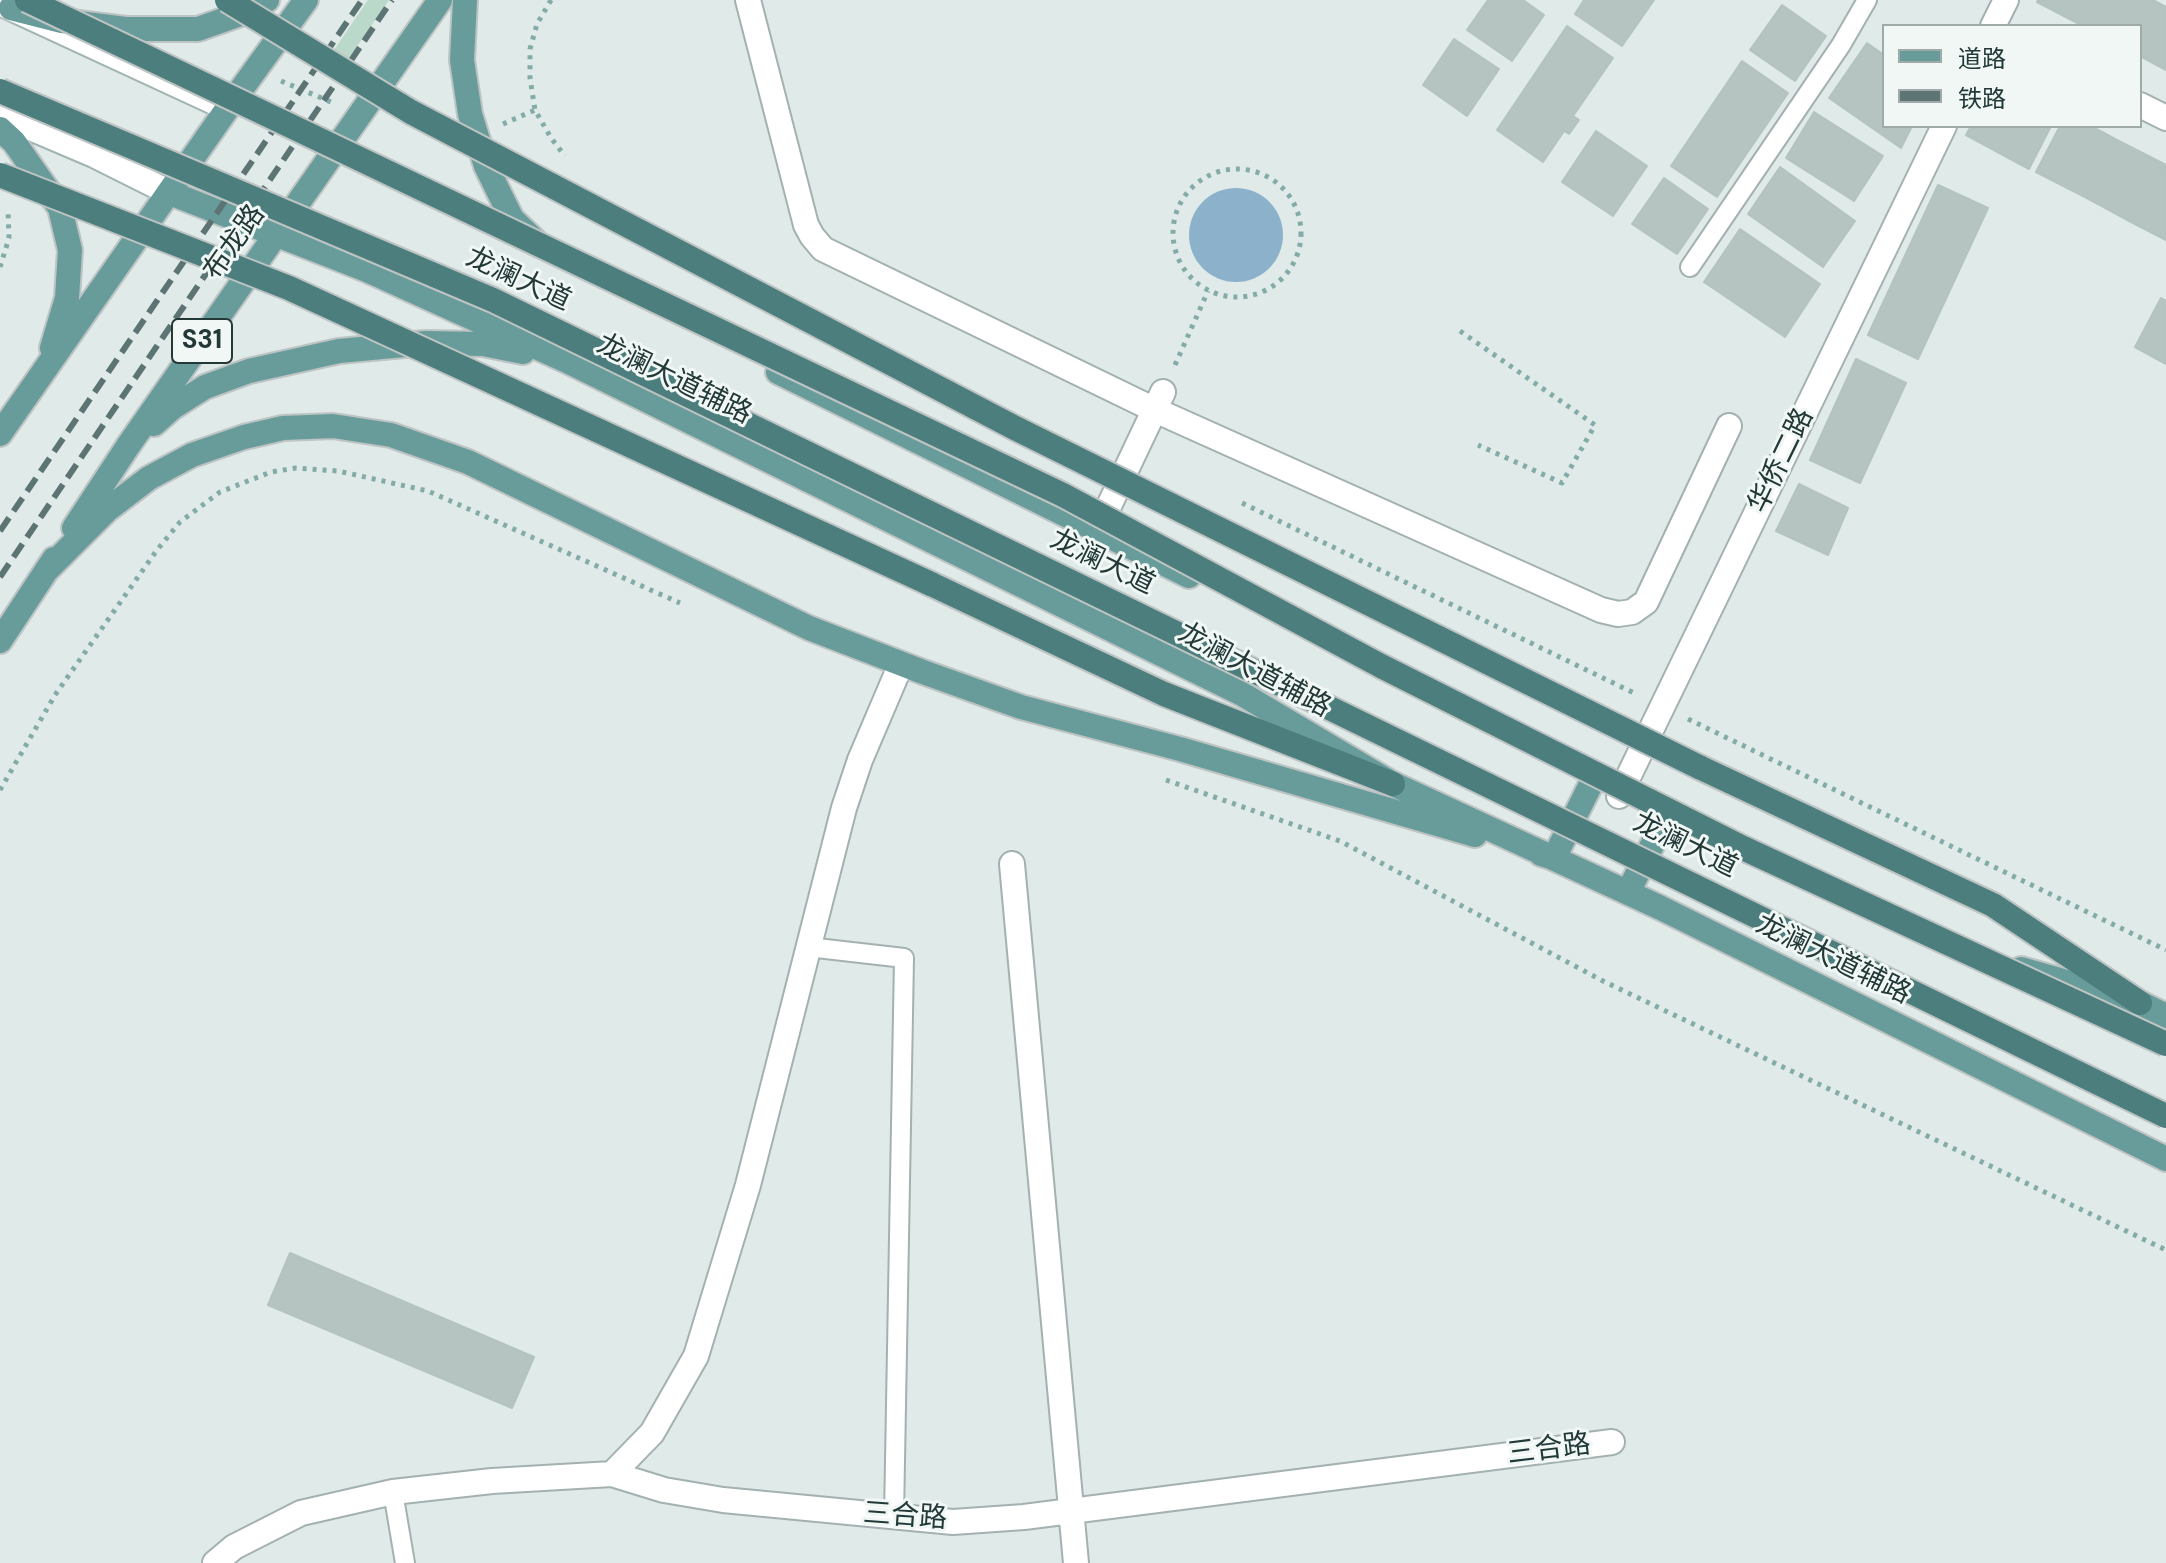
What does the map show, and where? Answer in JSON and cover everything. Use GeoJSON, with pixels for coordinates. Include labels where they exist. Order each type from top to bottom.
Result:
{"type":"FeatureCollection","features":[{"type":"Feature","properties":{"kind":"highway"},"geometry":{"type":"LineString","coordinates":[[227,0],[411,112],[1001,421],[1699,767],[1993,905],[2140,1003]]}},
{"type":"Feature","properties":{"kind":"highway","name":"龙澜大道"},"geometry":{"type":"LineString","coordinates":[[13,4],[1063,495],[1381,666],[1743,848],[2166,1044]]}},
{"type":"Feature","properties":{"kind":"highway","name":"龙澜大道"},"geometry":{"type":"LineString","coordinates":[[0,91],[493,300],[2166,1116]]}},
{"type":"Feature","properties":{"kind":"highway"},"geometry":{"type":"LineString","coordinates":[[0,175],[289,288],[1164,694],[1393,784]]}},
{"type":"Feature","properties":{"kind":"main road"},"geometry":{"type":"LineString","coordinates":[[13,4],[62,21],[126,29],[198,29],[249,11],[267,0]]}},
{"type":"Feature","properties":{"kind":"main road"},"geometry":{"type":"LineString","coordinates":[[0,434],[306,0]]}},
{"type":"Feature","properties":{"kind":"main road","name":"布龙路"},"geometry":{"type":"LineString","coordinates":[[0,641],[128,446],[440,0]]}},
{"type":"Feature","properties":{"kind":"main road"},"geometry":{"type":"LineString","coordinates":[[465,0],[462,60],[470,114],[486,166],[512,219],[563,266]]}},
{"type":"Feature","properties":{"kind":"main road","name":"龙澜大道辅路"},"geometry":{"type":"LineString","coordinates":[[227,109],[332,154],[1098,529],[1665,820],[1949,948],[2140,1003],[2166,1016]]}},
{"type":"Feature","properties":{"kind":"main road"},"geometry":{"type":"LineString","coordinates":[[0,129],[14,142],[60,208],[70,250],[67,298],[46,370]]}},
{"type":"Feature","properties":{"kind":"main road","name":"龙澜大道辅路"},"geometry":{"type":"LineString","coordinates":[[170,193],[367,270],[567,361],[1242,694],[1393,784],[1628,892],[2166,1159]]}},
{"type":"Feature","properties":{"kind":"main road"},"geometry":{"type":"LineString","coordinates":[[128,446],[172,408],[205,387],[249,371],[339,351],[426,343],[483,344],[567,361]]}},
{"type":"Feature","properties":{"kind":"main road"},"geometry":{"type":"LineString","coordinates":[[46,571],[107,510],[149,478],[192,455],[244,437],[283,428],[333,426],[391,435],[468,462],[809,628],[1021,707],[1195,753],[1554,858],[1592,782]]}},
{"type":"Feature","properties":{"kind":"main road"},"geometry":{"type":"LineString","coordinates":[[1628,892],[1665,820]]}},
{"type":"Feature","properties":{"kind":"street"},"geometry":{"type":"LineString","coordinates":[[748,0],[806,225],[823,249],[1159,401],[1601,610],[1618,614],[1632,612],[1646,602],[1729,426]]}},
{"type":"Feature","properties":{"kind":"street"},"geometry":{"type":"LineString","coordinates":[[1994,24],[2006,0]]}},
{"type":"Feature","properties":{"kind":"street","name":"龙澜大道辅路"},"geometry":{"type":"LineString","coordinates":[[13,4],[227,109]]}},
{"type":"Feature","properties":{"kind":"street"},"geometry":{"type":"LineString","coordinates":[[2142,106],[2166,118]]}},
{"type":"Feature","properties":{"kind":"street","name":"龙澜大道辅路"},"geometry":{"type":"LineString","coordinates":[[0,115],[94,155],[170,193]]}},
{"type":"Feature","properties":{"kind":"street","name":"华侨二路"},"geometry":{"type":"LineString","coordinates":[[1619,796],[1943,128]]}},
{"type":"Feature","properties":{"kind":"street"},"geometry":{"type":"LineString","coordinates":[[1098,529],[1159,401]]}},
{"type":"Feature","properties":{"kind":"street"},"geometry":{"type":"LineString","coordinates":[[612,1474],[652,1433],[696,1356],[748,1185],[844,808],[860,760],[901,664]]}},
{"type":"Feature","properties":{"kind":"street"},"geometry":{"type":"LineString","coordinates":[[1012,864],[1076,1563]]}},
{"type":"Feature","properties":{"kind":"street","name":"三合路"},"geometry":{"type":"LineString","coordinates":[[215,1563],[234,1547],[301,1513],[393,1492],[492,1481],[612,1474],[664,1490],[723,1500],[953,1522],[1024,1517],[1612,1442]]}},
{"type":"Feature","properties":{"kind":"lane"},"geometry":{"type":"LineString","coordinates":[[1690,267],[1841,45],[1867,0]]}},
{"type":"Feature","properties":{"kind":"lane"},"geometry":{"type":"LineString","coordinates":[[808,947],[904,958],[894,1517]]}},
{"type":"Feature","properties":{"kind":"lane"},"geometry":{"type":"LineString","coordinates":[[393,1492],[405,1563]]}},
{"type":"Feature","properties":{"kind":"path"},"geometry":{"type":"LineString","coordinates":[[551,0],[537,24],[530,49],[530,78],[535,110],[567,159]]}},
{"type":"Feature","properties":{"kind":"path"},"geometry":{"type":"LineString","coordinates":[[1237,168],[1258,172],[1277,182],[1291,198],[1299,217],[1301,238],[1296,258],[1285,276],[1269,289],[1249,296],[1228,297],[1208,291],[1192,278],[1179,261],[1173,240],[1174,218],[1183,198],[1197,182],[1216,172],[1237,168]]}},
{"type":"Feature","properties":{"kind":"path"},"geometry":{"type":"LineString","coordinates":[[0,267],[9,238],[10,218]]}},
{"type":"Feature","properties":{"kind":"path"},"geometry":{"type":"LineString","coordinates":[[1159,401],[1208,291]]}},
{"type":"Feature","properties":{"kind":"path"},"geometry":{"type":"LineString","coordinates":[[1460,331],[1595,425],[1562,483],[1478,445]]}},
{"type":"Feature","properties":{"kind":"path"},"geometry":{"type":"LineString","coordinates":[[0,790],[55,695],[173,531],[220,492],[271,472],[296,468],[338,471],[428,491],[686,605]]}},
{"type":"Feature","properties":{"kind":"path"},"geometry":{"type":"LineString","coordinates":[[1161,778],[1340,841],[1603,981],[2166,1250]]}},
{"type":"Feature","properties":{"kind":"green space"},"geometry":{"type":"Polygon","coordinates":[[[368,0],[389,0],[344,65],[332,53],[368,0]]]}},
{"type":"Feature","properties":{"kind":"water"},"geometry":{"type":"Polygon","coordinates":[[[1236,188],[1254,192],[1269,202],[1279,217],[1283,235],[1279,253],[1269,268],[1254,278],[1236,282],[1218,278],[1203,268],[1193,253],[1189,235],[1193,217],[1203,202],[1218,192],[1236,188]]]}},
{"type":"Feature","properties":{"kind":"building"},"geometry":{"type":"Polygon","coordinates":[[[1488,0],[1523,0],[1544,15],[1512,61],[1467,30],[1488,0]]]}},
{"type":"Feature","properties":{"kind":"building"},"geometry":{"type":"Polygon","coordinates":[[[1584,0],[1654,0],[1622,46],[1575,14],[1584,0]]]}},
{"type":"Feature","properties":{"kind":"building"},"geometry":{"type":"Polygon","coordinates":[[[2153,0],[2166,7],[2166,70],[2142,57],[2142,24],[2079,24],[2037,2],[2153,0]]]}},
{"type":"Feature","properties":{"kind":"building"},"geometry":{"type":"Polygon","coordinates":[[[1782,5],[1826,36],[1795,81],[1750,50],[1782,5]]]}},
{"type":"Feature","properties":{"kind":"building"},"geometry":{"type":"Polygon","coordinates":[[[1567,26],[1613,58],[1573,116],[1579,120],[1569,134],[1564,131],[1543,162],[1497,130],[1567,26]]]}},
{"type":"Feature","properties":{"kind":"building"},"geometry":{"type":"Polygon","coordinates":[[[1454,39],[1499,69],[1467,116],[1423,85],[1454,39]]]}},
{"type":"Feature","properties":{"kind":"building"},"geometry":{"type":"Polygon","coordinates":[[[1867,43],[1882,54],[1882,128],[1911,128],[1901,148],[1829,98],[1867,43]]]}},
{"type":"Feature","properties":{"kind":"building"},"geometry":{"type":"Polygon","coordinates":[[[1742,61],[1788,93],[1717,197],[1671,166],[1742,61]]]}},
{"type":"Feature","properties":{"kind":"building"},"geometry":{"type":"Polygon","coordinates":[[[1814,112],[1883,156],[1854,201],[1786,158],[1814,112]]]}},
{"type":"Feature","properties":{"kind":"building"},"geometry":{"type":"Polygon","coordinates":[[[1970,128],[2050,128],[2029,169],[1966,135],[1970,128]]]}},
{"type":"Feature","properties":{"kind":"building"},"geometry":{"type":"Polygon","coordinates":[[[2059,128],[2095,128],[2115,139],[2085,197],[2036,172],[2059,128]]]}},
{"type":"Feature","properties":{"kind":"building"},"geometry":{"type":"Polygon","coordinates":[[[1596,131],[1647,166],[1613,216],[1562,182],[1596,131]]]}},
{"type":"Feature","properties":{"kind":"building"},"geometry":{"type":"Polygon","coordinates":[[[2115,139],[2164,164],[2133,223],[2085,197],[2115,139]]]}},
{"type":"Feature","properties":{"kind":"building"},"geometry":{"type":"Polygon","coordinates":[[[2166,165],[2166,240],[2133,223],[2166,165]]]}},
{"type":"Feature","properties":{"kind":"building"},"geometry":{"type":"Polygon","coordinates":[[[1780,167],[1855,221],[1823,267],[1748,214],[1780,167]]]}},
{"type":"Feature","properties":{"kind":"building"},"geometry":{"type":"Polygon","coordinates":[[[1664,178],[1708,209],[1677,254],[1632,224],[1664,178]]]}},
{"type":"Feature","properties":{"kind":"building"},"geometry":{"type":"Polygon","coordinates":[[[1938,185],[1988,208],[1918,359],[1868,335],[1938,185]]]}},
{"type":"Feature","properties":{"kind":"building"},"geometry":{"type":"Polygon","coordinates":[[[1740,229],[1820,284],[1785,337],[1704,282],[1740,229]]]}},
{"type":"Feature","properties":{"kind":"building"},"geometry":{"type":"Polygon","coordinates":[[[2161,298],[2166,301],[2166,364],[2135,347],[2161,298]]]}},
{"type":"Feature","properties":{"kind":"building"},"geometry":{"type":"Polygon","coordinates":[[[1856,359],[1906,383],[1860,483],[1810,460],[1856,359]]]}},
{"type":"Feature","properties":{"kind":"building"},"geometry":{"type":"Polygon","coordinates":[[[1799,484],[1848,508],[1828,555],[1776,531],[1799,484]]]}},
{"type":"Feature","properties":{"kind":"building"},"geometry":{"type":"Polygon","coordinates":[[[290,1253],[534,1357],[512,1408],[268,1305],[290,1253]]]}},
{"type":"Feature","properties":{"kind":"railway"},"geometry":{"type":"LineString","coordinates":[[0,531],[362,0]]}},
{"type":"Feature","properties":{"kind":"railway"},"geometry":{"type":"LineString","coordinates":[[0,577],[392,0]]}}]}
